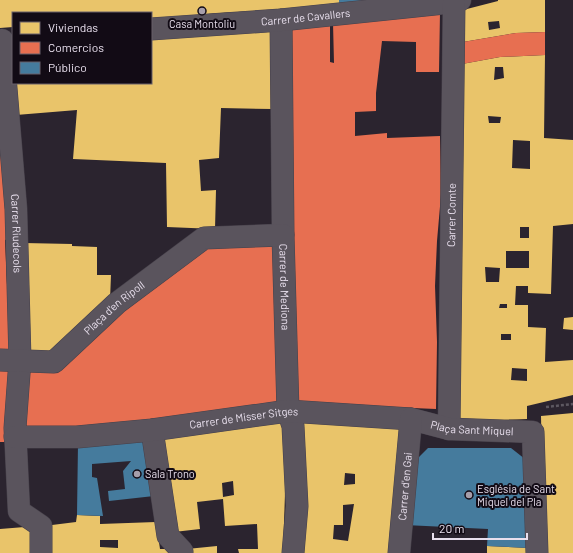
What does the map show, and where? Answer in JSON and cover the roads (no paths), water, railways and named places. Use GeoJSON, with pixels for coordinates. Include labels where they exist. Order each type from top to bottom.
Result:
{"type":"FeatureCollection","features":[{"type":"Feature","properties":{"kind":"street","name":"Carrer de Cavallers"},"geometry":{"type":"LineString","coordinates":[[152,29],[281,20],[457,1]]}},
{"type":"Feature","properties":{"kind":"street","name":"Carrer Comte"},"geometry":{"type":"LineString","coordinates":[[449,429],[457,1]]}},
{"type":"Feature","properties":{"kind":"street","name":"Carrer de Mediona"},"geometry":{"type":"LineString","coordinates":[[281,20],[283,235],[288,411],[293,426],[297,506],[293,553]]}},
{"type":"Feature","properties":{"kind":"street","name":"Carrer Riudecols"},"geometry":{"type":"LineString","coordinates":[[5,39],[16,209],[10,360],[19,511],[41,526],[42,553]]}},
{"type":"Feature","properties":{"kind":"street","name":"Plaça d'en Ripoll"},"geometry":{"type":"LineString","coordinates":[[10,360],[54,362],[117,303],[204,238],[283,235]]}},
{"type":"Feature","properties":{"kind":"street","name":"Carrer de Misser Sitges"},"geometry":{"type":"LineString","coordinates":[[15,433],[76,437],[152,430],[288,411],[411,419]]}},
{"type":"Feature","properties":{"kind":"street","name":"Plaça Sant Miquel"},"geometry":{"type":"LineString","coordinates":[[411,419],[449,429],[533,432],[537,553]]}},
{"type":"Feature","properties":{"kind":"street","name":"Carrer d'en Gai"},"geometry":{"type":"LineString","coordinates":[[399,553],[411,419]]}},
{"type":"Feature","properties":{"kind":"street"},"geometry":{"type":"LineString","coordinates":[[152,430],[168,536],[182,551],[182,553]]}},
{"type":"Feature","properties":{"kind":"place","name":"Casa Montoliu"},"geometry":{"type":"Point","coordinates":[202,11]}},
{"type":"Feature","properties":{"kind":"place","name":"Sala Trono"},"geometry":{"type":"Point","coordinates":[137,474]}},
{"type":"Feature","properties":{"kind":"place","name":"Església de Sant Miquel del Pla"},"geometry":{"type":"Point","coordinates":[469,495]}}]}
